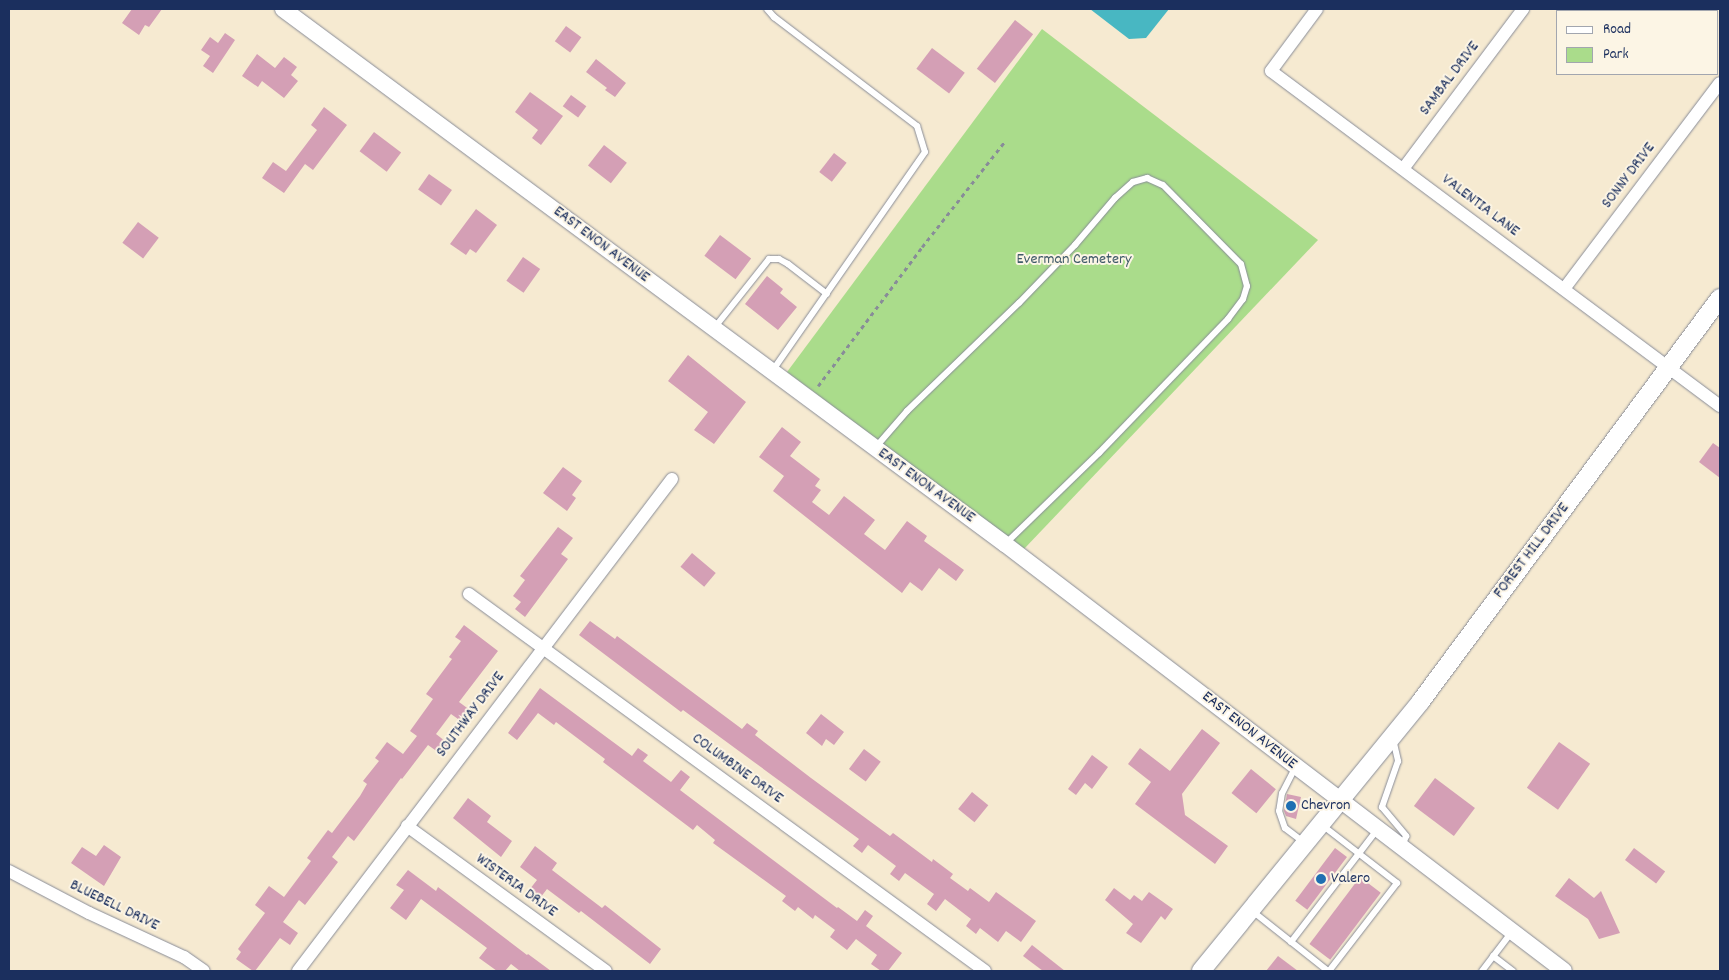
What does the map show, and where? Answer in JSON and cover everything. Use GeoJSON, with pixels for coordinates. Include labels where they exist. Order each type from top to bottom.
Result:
{"type":"FeatureCollection","features":[{"type":"Feature","properties":{"kind":"main road","name":"FOREST HILL DRIVE"},"geometry":{"type":"LineString","coordinates":[[1201,971],[1393,737],[1720,298]]}},
{"type":"Feature","properties":{"kind":"street","name":"EAST ENON AVENUE"},"geometry":{"type":"LineString","coordinates":[[283,9],[1005,544],[1512,932],[1555,969]]}},
{"type":"Feature","properties":{"kind":"street","name":"VALENTIA LANE"},"geometry":{"type":"LineString","coordinates":[[1317,9],[1271,71],[1720,406]]}},
{"type":"Feature","properties":{"kind":"street","name":"SAMBAL DRIVE"},"geometry":{"type":"LineString","coordinates":[[1403,169],[1523,9]]}},
{"type":"Feature","properties":{"kind":"street","name":"SONNY DRIVE"},"geometry":{"type":"LineString","coordinates":[[1564,289],[1720,83]]}},
{"type":"Feature","properties":{"kind":"street","name":"SOUTHWAY DRIVE"},"geometry":{"type":"LineString","coordinates":[[298,971],[672,479]]}},
{"type":"Feature","properties":{"kind":"street","name":"COLUMBINE DRIVE"},"geometry":{"type":"LineString","coordinates":[[469,594],[985,971]]}},
{"type":"Feature","properties":{"kind":"street","name":"WISTERIA DRIVE"},"geometry":{"type":"LineString","coordinates":[[407,826],[606,971]]}},
{"type":"Feature","properties":{"kind":"street","name":"BLUEBELL DRIVE"},"geometry":{"type":"LineString","coordinates":[[9,871],[88,913],[184,957],[204,971]]}},
{"type":"Feature","properties":{"kind":"lane"},"geometry":{"type":"LineString","coordinates":[[767,9],[774,17],[917,126],[923,140],[925,152],[772,372]]}},
{"type":"Feature","properties":{"kind":"lane"},"geometry":{"type":"LineString","coordinates":[[874,448],[907,411],[1025,297],[1075,245],[1115,198],[1133,182],[1147,178],[1163,185],[1241,264],[1247,286],[1243,299],[1228,319],[1106,446],[1005,544]]}},
{"type":"Feature","properties":{"kind":"lane"},"geometry":{"type":"LineString","coordinates":[[714,328],[769,259],[779,259],[788,264],[827,294]]}},
{"type":"Feature","properties":{"kind":"lane"},"geometry":{"type":"LineString","coordinates":[[1393,737],[1398,761],[1382,807],[1406,836],[1401,848]]}},
{"type":"Feature","properties":{"kind":"lane"},"geometry":{"type":"LineString","coordinates":[[1295,767],[1282,793],[1279,811],[1285,828],[1306,844]]}},
{"type":"Feature","properties":{"kind":"lane"},"geometry":{"type":"LineString","coordinates":[[1250,909],[1329,971],[1397,883],[1321,825]]}},
{"type":"Feature","properties":{"kind":"lane"},"geometry":{"type":"LineString","coordinates":[[1291,942],[1377,830]]}},
{"type":"Feature","properties":{"kind":"lane"},"geometry":{"type":"LineString","coordinates":[[1482,971],[1512,932]]}},
{"type":"Feature","properties":{"kind":"lane"},"geometry":{"type":"LineString","coordinates":[[1493,956],[1513,971]]}},
{"type":"Feature","properties":{"kind":"path"},"geometry":{"type":"LineString","coordinates":[[809,399],[922,247],[1005,141]]}},
{"type":"Feature","properties":{"kind":"green space","name":"Everman Cemetery"},"geometry":{"type":"Polygon","coordinates":[[[1042,29],[1318,240],[1024,549],[787,372],[1042,29]]]}},
{"type":"Feature","properties":{"kind":"water"},"geometry":{"type":"Polygon","coordinates":[[[1090,9],[1169,9],[1146,38],[1129,39],[1090,9]]]}},
{"type":"Feature","properties":{"kind":"building"},"geometry":{"type":"Polygon","coordinates":[[[132,9],[162,9],[149,27],[145,25],[139,35],[122,23],[132,9]]]}},
{"type":"Feature","properties":{"kind":"building"},"geometry":{"type":"Polygon","coordinates":[[[1015,20],[1033,34],[995,83],[977,69],[1015,20]]]}},
{"type":"Feature","properties":{"kind":"building"},"geometry":{"type":"Polygon","coordinates":[[[566,26],[581,37],[570,53],[555,41],[566,26]]]}},
{"type":"Feature","properties":{"kind":"building"},"geometry":{"type":"Polygon","coordinates":[[[225,33],[235,40],[213,73],[203,66],[210,56],[201,50],[210,37],[218,43],[225,33]]]}},
{"type":"Feature","properties":{"kind":"building"},"geometry":{"type":"Polygon","coordinates":[[[932,48],[965,73],[949,93],[916,69],[932,48]]]}},
{"type":"Feature","properties":{"kind":"building"},"geometry":{"type":"Polygon","coordinates":[[[257,54],[275,68],[284,57],[297,67],[291,75],[298,81],[284,98],[262,81],[258,87],[242,76],[257,54]]]}},
{"type":"Feature","properties":{"kind":"building"},"geometry":{"type":"Polygon","coordinates":[[[596,59],[626,83],[615,97],[605,90],[607,88],[586,72],[596,59]]]}},
{"type":"Feature","properties":{"kind":"building"},"geometry":{"type":"Polygon","coordinates":[[[530,92],[563,116],[541,145],[532,138],[538,130],[515,112],[530,92]]]}},
{"type":"Feature","properties":{"kind":"building"},"geometry":{"type":"Polygon","coordinates":[[[571,95],[586,106],[578,117],[563,106],[571,95]]]}},
{"type":"Feature","properties":{"kind":"building"},"geometry":{"type":"Polygon","coordinates":[[[324,107],[347,125],[313,170],[305,164],[284,193],[262,178],[273,162],[286,171],[317,130],[311,125],[324,107]]]}},
{"type":"Feature","properties":{"kind":"building"},"geometry":{"type":"Polygon","coordinates":[[[374,132],[401,152],[387,172],[360,151],[374,132]]]}},
{"type":"Feature","properties":{"kind":"building"},"geometry":{"type":"Polygon","coordinates":[[[604,145],[627,163],[611,183],[588,165],[604,145]]]}},
{"type":"Feature","properties":{"kind":"building"},"geometry":{"type":"Polygon","coordinates":[[[834,153],[847,163],[832,182],[819,172],[834,153]]]}},
{"type":"Feature","properties":{"kind":"building"},"geometry":{"type":"Polygon","coordinates":[[[429,174],[452,190],[441,206],[418,190],[429,174]]]}},
{"type":"Feature","properties":{"kind":"building"},"geometry":{"type":"Polygon","coordinates":[[[476,209],[497,225],[476,253],[470,249],[466,255],[450,244],[476,209]]]}},
{"type":"Feature","properties":{"kind":"building"},"geometry":{"type":"Polygon","coordinates":[[[138,222],[159,238],[143,258],[122,243],[138,222]]]}},
{"type":"Feature","properties":{"kind":"building"},"geometry":{"type":"Polygon","coordinates":[[[720,235],[751,258],[735,279],[704,256],[720,235]]]}},
{"type":"Feature","properties":{"kind":"building"},"geometry":{"type":"Polygon","coordinates":[[[523,257],[540,269],[524,293],[506,281],[523,257]]]}},
{"type":"Feature","properties":{"kind":"building"},"geometry":{"type":"Polygon","coordinates":[[[767,276],[783,289],[780,293],[797,307],[778,330],[745,304],[767,276]]]}},
{"type":"Feature","properties":{"kind":"building"},"geometry":{"type":"Polygon","coordinates":[[[688,355],[746,402],[714,444],[694,430],[708,412],[668,381],[688,355]]]}},
{"type":"Feature","properties":{"kind":"building"},"geometry":{"type":"Polygon","coordinates":[[[782,427],[801,442],[790,456],[820,479],[815,486],[821,490],[812,502],[829,515],[844,496],[875,520],[864,534],[885,550],[907,521],[927,536],[924,541],[964,570],[956,581],[939,568],[922,591],[910,582],[902,593],[773,491],[784,476],[759,457],[782,427]]]}},
{"type":"Feature","properties":{"kind":"building"},"geometry":{"type":"Polygon","coordinates":[[[1713,443],[1720,448],[1720,478],[1699,462],[1713,443]]]}},
{"type":"Feature","properties":{"kind":"building"},"geometry":{"type":"Polygon","coordinates":[[[563,467],[582,481],[572,495],[576,498],[567,511],[543,493],[563,467]]]}},
{"type":"Feature","properties":{"kind":"building"},"geometry":{"type":"Polygon","coordinates":[[[558,527],[573,538],[561,554],[568,559],[525,617],[515,609],[521,602],[513,596],[525,580],[520,576],[558,527]]]}},
{"type":"Feature","properties":{"kind":"building"},"geometry":{"type":"Polygon","coordinates":[[[692,553],[716,573],[704,587],[680,567],[692,553]]]}},
{"type":"Feature","properties":{"kind":"building"},"geometry":{"type":"Polygon","coordinates":[[[590,621],[615,639],[617,636],[742,729],[747,723],[758,731],[755,735],[811,778],[890,836],[893,833],[932,862],[933,859],[953,874],[950,878],[968,891],[970,888],[989,902],[996,892],[1036,921],[1021,942],[1006,931],[998,942],[980,928],[976,934],[966,926],[971,919],[945,899],[936,911],[927,904],[934,894],[905,873],[899,881],[890,874],[896,866],[868,845],[862,853],[853,846],[859,839],[683,710],[681,712],[579,635],[590,621]]]}},
{"type":"Feature","properties":{"kind":"building"},"geometry":{"type":"Polygon","coordinates":[[[464,625],[498,651],[459,702],[474,713],[465,724],[451,714],[436,734],[450,745],[442,755],[428,745],[354,841],[348,836],[332,857],[338,862],[329,874],[305,905],[299,900],[283,922],[298,933],[290,945],[280,938],[255,971],[253,971],[236,959],[241,952],[238,949],[265,913],[255,905],[269,886],[284,897],[311,861],[307,858],[328,830],[332,833],[360,796],[367,784],[363,781],[379,761],[375,758],[387,742],[403,754],[417,736],[410,731],[433,699],[426,694],[452,659],[449,657],[461,641],[455,637],[464,625]]]}},
{"type":"Feature","properties":{"kind":"building"},"geometry":{"type":"Polygon","coordinates":[[[540,688],[632,756],[638,748],[648,755],[643,761],[671,782],[681,770],[690,777],[680,790],[857,921],[865,910],[873,916],[866,926],[902,953],[888,971],[881,971],[871,964],[877,955],[856,939],[847,950],[830,937],[835,930],[815,915],[813,919],[798,907],[795,911],[782,901],[786,896],[713,843],[715,840],[697,825],[693,830],[603,762],[605,759],[556,722],[554,725],[538,713],[517,740],[508,733],[540,688]]]}},
{"type":"Feature","properties":{"kind":"building"},"geometry":{"type":"Polygon","coordinates":[[[821,714],[844,732],[834,745],[826,739],[822,746],[806,733],[821,714]]]}},
{"type":"Feature","properties":{"kind":"building"},"geometry":{"type":"Polygon","coordinates":[[[1202,729],[1220,743],[1182,794],[1185,815],[1228,846],[1215,864],[1135,804],[1151,782],[1128,764],[1140,748],[1170,771],[1202,729]]]}},
{"type":"Feature","properties":{"kind":"building"},"geometry":{"type":"Polygon","coordinates":[[[1559,742],[1590,764],[1558,810],[1527,788],[1559,742]]]}},
{"type":"Feature","properties":{"kind":"building"},"geometry":{"type":"Polygon","coordinates":[[[864,749],[881,762],[866,782],[849,769],[864,749]]]}},
{"type":"Feature","properties":{"kind":"building"},"geometry":{"type":"Polygon","coordinates":[[[1092,755],[1108,767],[1092,789],[1085,783],[1076,795],[1068,789],[1092,755]]]}},
{"type":"Feature","properties":{"kind":"building"},"geometry":{"type":"Polygon","coordinates":[[[1251,769],[1276,789],[1256,813],[1231,793],[1251,769]]]}},
{"type":"Feature","properties":{"kind":"building"},"geometry":{"type":"Polygon","coordinates":[[[1435,778],[1475,808],[1454,836],[1414,806],[1435,778]]]}},
{"type":"Feature","properties":{"kind":"building"},"geometry":{"type":"Polygon","coordinates":[[[972,792],[988,805],[974,822],[958,809],[972,792]]]}},
{"type":"Feature","properties":{"kind":"building","name":"Chevron"},"geometry":{"type":"Polygon","coordinates":[[[1287,794],[1301,797],[1296,819],[1286,816],[1284,811],[1287,794]]]}},
{"type":"Feature","properties":{"kind":"building"},"geometry":{"type":"Polygon","coordinates":[[[468,798],[491,816],[487,822],[512,841],[501,857],[453,818],[468,798]]]}},
{"type":"Feature","properties":{"kind":"building"},"geometry":{"type":"Polygon","coordinates":[[[104,845],[121,857],[104,886],[71,863],[82,847],[96,856],[104,845]]]}},
{"type":"Feature","properties":{"kind":"building"},"geometry":{"type":"Polygon","coordinates":[[[535,846],[557,863],[552,870],[602,908],[605,905],[661,949],[650,964],[581,911],[579,913],[547,889],[537,902],[526,894],[537,880],[520,867],[535,846]]]}},
{"type":"Feature","properties":{"kind":"building","name":"Valero"},"geometry":{"type":"Polygon","coordinates":[[[1335,848],[1347,857],[1307,910],[1295,901],[1335,848]]]}},
{"type":"Feature","properties":{"kind":"building"},"geometry":{"type":"Polygon","coordinates":[[[1634,848],[1665,871],[1656,883],[1625,860],[1634,848]]]}},
{"type":"Feature","properties":{"kind":"building"},"geometry":{"type":"Polygon","coordinates":[[[408,870],[436,891],[438,887],[551,971],[520,971],[511,964],[505,971],[497,971],[479,958],[487,948],[421,899],[406,920],[390,908],[404,890],[396,885],[408,870]]]}},
{"type":"Feature","properties":{"kind":"building"},"geometry":{"type":"Polygon","coordinates":[[[1360,877],[1381,893],[1330,960],[1309,944],[1360,877]]]}},
{"type":"Feature","properties":{"kind":"building"},"geometry":{"type":"Polygon","coordinates":[[[1569,878],[1594,898],[1601,891],[1620,933],[1599,939],[1588,919],[1555,896],[1569,878]]]}},
{"type":"Feature","properties":{"kind":"building"},"geometry":{"type":"Polygon","coordinates":[[[1114,888],[1130,900],[1134,895],[1142,901],[1149,892],[1173,909],[1165,920],[1161,916],[1141,943],[1126,933],[1133,924],[1105,900],[1114,888]]]}},
{"type":"Feature","properties":{"kind":"building"},"geometry":{"type":"Polygon","coordinates":[[[1032,945],[1065,971],[1043,971],[1023,956],[1032,945]]]}},
{"type":"Feature","properties":{"kind":"building"},"geometry":{"type":"Polygon","coordinates":[[[1278,956],[1298,971],[1266,971],[1278,956]]]}},
{"type":"Feature","properties":{"kind":"place","name":"Chevron"},"geometry":{"type":"Point","coordinates":[1291,806]}},
{"type":"Feature","properties":{"kind":"place","name":"Valero"},"geometry":{"type":"Point","coordinates":[1321,879]}}]}
